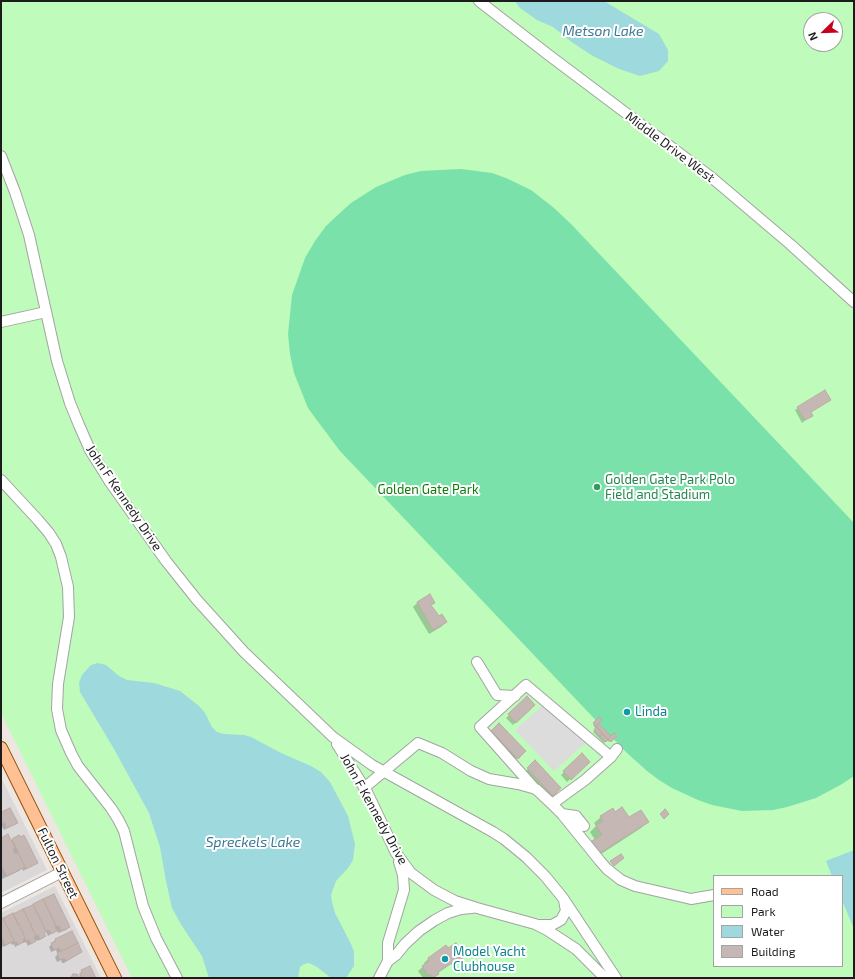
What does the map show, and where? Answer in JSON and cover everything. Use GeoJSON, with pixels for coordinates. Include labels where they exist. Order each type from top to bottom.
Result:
{"type":"FeatureCollection","features":[{"type":"Feature","properties":{"kind":"main road","name":"Fulton Street"},"geometry":{"type":"LineString","coordinates":[[1,748],[114,978]]}},
{"type":"Feature","properties":{"kind":"street","name":"Middle Drive West"},"geometry":{"type":"LineString","coordinates":[[479,1],[544,52],[711,177],[796,248],[854,302]]}},
{"type":"Feature","properties":{"kind":"street","name":"John F Kennedy Drive"},"geometry":{"type":"LineString","coordinates":[[1,156],[15,192],[28,235],[63,381],[79,425],[90,450],[121,499],[182,581],[213,619],[260,668],[332,737],[352,752],[383,771],[504,840],[535,866],[563,898],[616,978]]}},
{"type":"Feature","properties":{"kind":"street"},"geometry":{"type":"LineString","coordinates":[[1,322],[46,312]]}},
{"type":"Feature","properties":{"kind":"street"},"geometry":{"type":"LineString","coordinates":[[1,480],[49,533],[56,544],[61,557],[68,587],[69,602],[68,631],[59,671],[58,684],[58,709],[61,730],[71,754],[78,766],[111,808],[124,831],[143,906],[156,938],[177,978]]}},
{"type":"Feature","properties":{"kind":"street"},"geometry":{"type":"LineString","coordinates":[[477,662],[497,695],[515,696]]}},
{"type":"Feature","properties":{"kind":"street"},"geometry":{"type":"LineString","coordinates":[[552,804],[584,780],[614,753],[526,685],[480,727],[536,789],[562,814],[600,862],[621,880],[636,886],[691,899],[713,895]]}},
{"type":"Feature","properties":{"kind":"street","name":"John F Kennedy Drive"},"geometry":{"type":"LineString","coordinates":[[332,737],[364,788],[392,845],[406,867],[424,884],[455,901],[535,924],[567,942],[606,978]]}},
{"type":"Feature","properties":{"kind":"street"},"geometry":{"type":"LineString","coordinates":[[364,788],[418,743],[489,779],[536,789]]}},
{"type":"Feature","properties":{"kind":"street"},"geometry":{"type":"LineString","coordinates":[[562,814],[576,816],[584,826]]}},
{"type":"Feature","properties":{"kind":"street"},"geometry":{"type":"LineString","coordinates":[[379,978],[388,961],[388,943],[403,897],[404,882],[399,860],[392,845]]}},
{"type":"Feature","properties":{"kind":"street"},"geometry":{"type":"LineString","coordinates":[[1,903],[62,872]]}},
{"type":"Feature","properties":{"kind":"street"},"geometry":{"type":"LineString","coordinates":[[535,924],[546,926],[552,925],[561,920],[566,911],[566,905],[563,898]]}},
{"type":"Feature","properties":{"kind":"street"},"geometry":{"type":"LineString","coordinates":[[388,961],[396,956],[412,936],[435,920],[454,910],[477,908]]}},
{"type":"Feature","properties":{"kind":"shaded area"},"geometry":{"type":"Polygon","coordinates":[[[546,702],[590,739],[554,771],[515,730],[546,702]]]}},
{"type":"Feature","properties":{"kind":"shaded area"},"geometry":{"type":"Polygon","coordinates":[[[1,777],[47,870],[1,893],[1,777]]]}},
{"type":"Feature","properties":{"kind":"shaded area"},"geometry":{"type":"Polygon","coordinates":[[[55,886],[101,978],[1,978],[1,913],[55,886]]]}},
{"type":"Feature","properties":{"kind":"green space","name":"Golden Gate Park"},"geometry":{"type":"Polygon","coordinates":[[[1,1],[854,1],[854,978],[132,978],[1,713],[1,1]]]}},
{"type":"Feature","properties":{"kind":"green space","name":"Golden Gate Park Polo Field and Stadium"},"geometry":{"type":"Polygon","coordinates":[[[461,169],[492,173],[506,178],[531,190],[554,208],[571,224],[854,523],[854,776],[842,784],[816,798],[787,807],[773,810],[742,811],[712,805],[698,800],[659,780],[627,753],[340,451],[308,408],[294,373],[288,334],[292,295],[305,258],[315,241],[326,226],[351,203],[376,187],[405,175],[421,171],[461,169]]]}},
{"type":"Feature","properties":{"kind":"water","name":"Metson Lake"},"geometry":{"type":"Polygon","coordinates":[[[515,1],[604,1],[659,34],[668,50],[668,61],[659,71],[640,76],[619,69],[593,56],[573,43],[553,27],[537,20],[520,8],[515,1]]]}},
{"type":"Feature","properties":{"kind":"water","name":"Spreckels Lake"},"geometry":{"type":"Polygon","coordinates":[[[98,663],[106,665],[119,676],[127,680],[154,683],[180,691],[199,706],[205,713],[212,727],[217,732],[251,737],[281,753],[311,766],[321,772],[330,782],[348,816],[355,844],[353,860],[336,881],[331,895],[335,913],[354,952],[354,966],[346,978],[331,978],[317,967],[309,963],[300,967],[298,978],[209,978],[202,956],[172,908],[160,847],[149,813],[114,749],[80,692],[79,683],[82,675],[91,665],[98,663]]]}},
{"type":"Feature","properties":{"kind":"water"},"geometry":{"type":"Polygon","coordinates":[[[854,850],[854,929],[843,902],[843,875],[832,875],[826,861],[854,850]]]}},
{"type":"Feature","properties":{"kind":"building"},"geometry":{"type":"Polygon","coordinates":[[[825,390],[831,400],[811,412],[813,416],[805,420],[797,407],[825,390]]]}},
{"type":"Feature","properties":{"kind":"building"},"geometry":{"type":"Polygon","coordinates":[[[430,594],[435,603],[431,605],[439,616],[442,614],[447,622],[433,630],[417,602],[430,594]]]}},
{"type":"Feature","properties":{"kind":"building"},"geometry":{"type":"Polygon","coordinates":[[[527,696],[535,705],[516,723],[508,714],[527,696]]]}},
{"type":"Feature","properties":{"kind":"building","name":"Linda"},"geometry":{"type":"Polygon","coordinates":[[[627,709],[630,712],[627,715],[624,712],[627,709]]]}},
{"type":"Feature","properties":{"kind":"building"},"geometry":{"type":"Polygon","coordinates":[[[599,717],[602,720],[596,726],[593,723],[599,717]]]}},
{"type":"Feature","properties":{"kind":"building"},"geometry":{"type":"Polygon","coordinates":[[[499,723],[526,751],[518,759],[491,731],[499,723]]]}},
{"type":"Feature","properties":{"kind":"building"},"geometry":{"type":"Polygon","coordinates":[[[599,724],[611,736],[608,739],[596,726],[599,724]]]}},
{"type":"Feature","properties":{"kind":"building"},"geometry":{"type":"Polygon","coordinates":[[[596,727],[602,733],[600,736],[594,730],[596,727]]]}},
{"type":"Feature","properties":{"kind":"building"},"geometry":{"type":"Polygon","coordinates":[[[614,733],[617,736],[611,742],[608,739],[614,733]]]}},
{"type":"Feature","properties":{"kind":"building"},"geometry":{"type":"Polygon","coordinates":[[[602,734],[608,740],[606,742],[600,736],[602,734]]]}},
{"type":"Feature","properties":{"kind":"building"},"geometry":{"type":"Polygon","coordinates":[[[582,753],[590,762],[571,780],[563,771],[582,753]]]}},
{"type":"Feature","properties":{"kind":"building"},"geometry":{"type":"Polygon","coordinates":[[[535,760],[561,788],[553,796],[527,768],[535,760]]]}},
{"type":"Feature","properties":{"kind":"building"},"geometry":{"type":"Polygon","coordinates":[[[622,807],[629,817],[641,810],[649,822],[598,854],[590,842],[602,835],[596,825],[603,821],[600,816],[613,808],[615,812],[622,807]]]}},
{"type":"Feature","properties":{"kind":"building"},"geometry":{"type":"Polygon","coordinates":[[[10,808],[18,823],[7,828],[4,822],[1,824],[1,812],[10,808]]]}},
{"type":"Feature","properties":{"kind":"building"},"geometry":{"type":"Polygon","coordinates":[[[665,809],[669,814],[664,819],[660,814],[665,809]]]}},
{"type":"Feature","properties":{"kind":"building"},"geometry":{"type":"Polygon","coordinates":[[[8,834],[15,848],[13,849],[15,854],[18,853],[25,867],[7,876],[1,865],[1,838],[8,834]]]}},
{"type":"Feature","properties":{"kind":"building"},"geometry":{"type":"Polygon","coordinates":[[[19,835],[20,837],[24,835],[38,863],[26,869],[12,839],[19,835]]]}},
{"type":"Feature","properties":{"kind":"building"},"geometry":{"type":"Polygon","coordinates":[[[621,854],[624,858],[614,866],[610,861],[621,854]]]}},
{"type":"Feature","properties":{"kind":"building"},"geometry":{"type":"Polygon","coordinates":[[[54,894],[70,927],[61,931],[59,926],[57,927],[43,899],[54,894]]]}},
{"type":"Feature","properties":{"kind":"building"},"geometry":{"type":"Polygon","coordinates":[[[43,899],[56,926],[57,931],[51,934],[49,930],[46,931],[33,904],[43,899]]]}},
{"type":"Feature","properties":{"kind":"building"},"geometry":{"type":"Polygon","coordinates":[[[33,905],[46,931],[44,933],[46,936],[40,939],[38,935],[36,936],[23,909],[33,905]]]}},
{"type":"Feature","properties":{"kind":"building"},"geometry":{"type":"Polygon","coordinates":[[[23,909],[36,936],[34,937],[36,941],[31,944],[29,940],[26,941],[20,924],[18,925],[13,914],[23,909]]]}},
{"type":"Feature","properties":{"kind":"building"},"geometry":{"type":"Polygon","coordinates":[[[13,913],[25,938],[23,939],[24,942],[18,945],[17,942],[15,943],[3,918],[13,913]]]}},
{"type":"Feature","properties":{"kind":"building"},"geometry":{"type":"Polygon","coordinates":[[[3,918],[14,941],[5,945],[1,936],[1,919],[3,918]]]}},
{"type":"Feature","properties":{"kind":"building"},"geometry":{"type":"Polygon","coordinates":[[[72,931],[78,943],[61,951],[59,948],[54,950],[51,943],[56,941],[55,939],[72,931]]]}},
{"type":"Feature","properties":{"kind":"building"},"geometry":{"type":"Polygon","coordinates":[[[78,943],[82,952],[68,960],[65,960],[64,958],[60,960],[57,953],[78,943]]]}},
{"type":"Feature","properties":{"kind":"building","name":"Model Yacht Clubhouse"},"geometry":{"type":"Polygon","coordinates":[[[456,943],[462,952],[460,954],[463,958],[457,962],[456,960],[438,972],[439,974],[433,978],[430,974],[428,975],[422,966],[429,961],[428,958],[446,945],[448,948],[456,943]]]}},
{"type":"Feature","properties":{"kind":"building"},"geometry":{"type":"Polygon","coordinates":[[[90,966],[96,978],[82,978],[80,974],[82,973],[81,970],[90,966]]]}},
{"type":"Feature","properties":{"kind":"building"},"geometry":{"type":"Polygon","coordinates":[[[73,974],[77,974],[80,978],[72,978],[71,977],[73,974]]]}},
{"type":"Feature","properties":{"kind":"place","name":"Golden Gate Park Polo Field and Stadium"},"geometry":{"type":"Point","coordinates":[597,487]}},
{"type":"Feature","properties":{"kind":"place","name":"Linda"},"geometry":{"type":"Point","coordinates":[627,712]}},
{"type":"Feature","properties":{"kind":"place","name":"Model Yacht Clubhouse"},"geometry":{"type":"Point","coordinates":[445,959]}}]}
